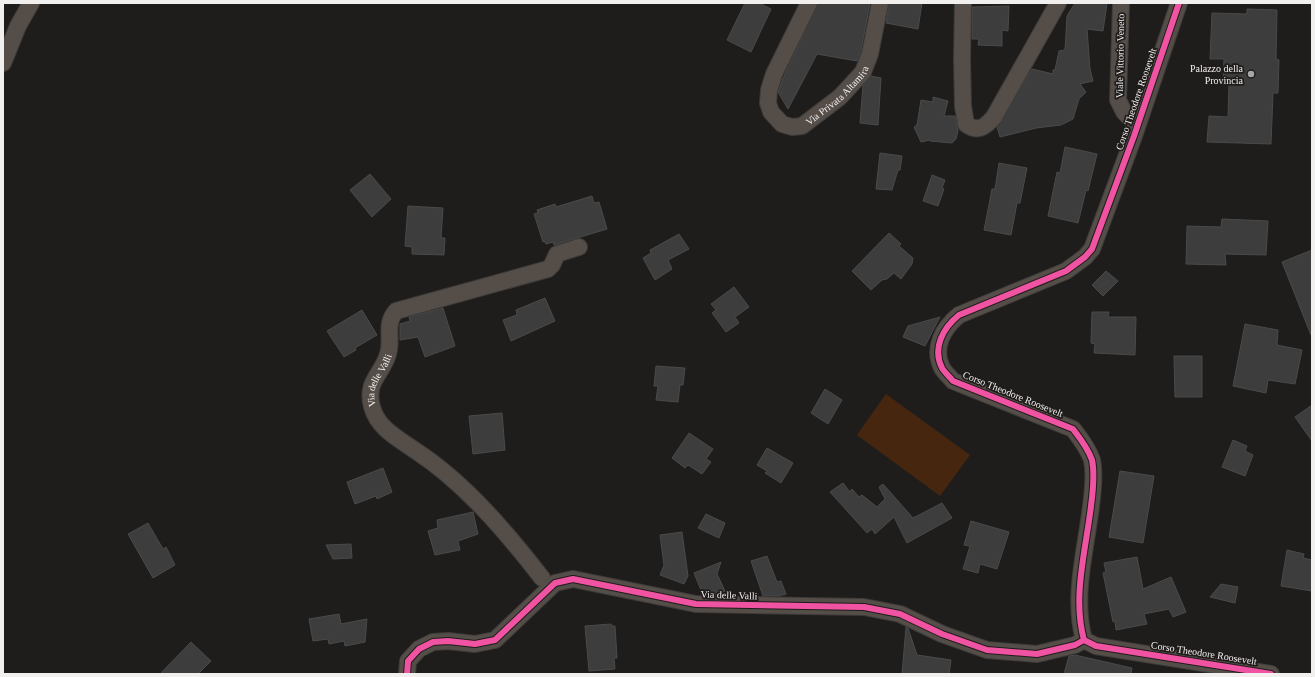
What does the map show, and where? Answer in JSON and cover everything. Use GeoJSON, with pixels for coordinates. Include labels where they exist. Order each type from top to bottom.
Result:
{"type":"FeatureCollection","features":[{"type":"Feature","properties":{"kind":"street"},"geometry":{"type":"LineString","coordinates":[[3,63],[18,26],[31,3]]}},
{"type":"Feature","properties":{"kind":"street","name":"Via Privata Altamira"},"geometry":{"type":"LineString","coordinates":[[809,3],[774,74],[768,102],[771,112],[782,124],[792,127],[802,126],[840,97],[863,72],[870,54],[880,3]]}},
{"type":"Feature","properties":{"kind":"street"},"geometry":{"type":"LineString","coordinates":[[964,3],[963,106],[966,124],[972,129],[978,130],[986,126],[994,117],[1058,3]]}},
{"type":"Feature","properties":{"kind":"street","name":"Viale Vittorio Veneto"},"geometry":{"type":"LineString","coordinates":[[1121,3],[1118,100],[1124,112],[1137,126]]}},
{"type":"Feature","properties":{"kind":"street","name":"Corso Theodore Roosevelt"},"geometry":{"type":"LineString","coordinates":[[1179,3],[1137,126],[1092,249],[1085,257],[1066,271],[959,315],[947,324],[941,337],[938,354],[942,368],[953,381],[1073,429],[1084,443],[1092,460],[1093,487],[1081,573],[1080,625],[1084,640],[1096,646],[1270,674]]}},
{"type":"Feature","properties":{"kind":"street","name":"Via delle Valli"},"geometry":{"type":"LineString","coordinates":[[542,578],[516,545],[438,466],[394,438],[381,423],[372,408],[370,395],[371,386],[384,364],[388,353],[390,337],[388,323],[396,310],[548,269],[552,265],[557,254],[579,247]]}},
{"type":"Feature","properties":{"kind":"street","name":"Via delle Valli"},"geometry":{"type":"LineString","coordinates":[[407,674],[408,661],[419,649],[433,642],[448,641],[475,644],[495,640],[555,583],[573,579],[696,604],[864,607],[885,610],[900,614],[942,634],[987,650],[1037,654],[1076,645],[1084,640]]}},
{"type":"Feature","properties":{"kind":"shaded area"},"geometry":{"type":"Polygon","coordinates":[[[886,394],[970,455],[940,496],[857,435],[886,394]]]}},
{"type":"Feature","properties":{"kind":"building"},"geometry":{"type":"Polygon","coordinates":[[[745,3],[759,3],[771,9],[751,52],[727,40],[745,3]]]}},
{"type":"Feature","properties":{"kind":"building"},"geometry":{"type":"Polygon","coordinates":[[[818,3],[870,3],[861,51],[857,61],[817,54],[788,109],[778,92],[818,3]]]}},
{"type":"Feature","properties":{"kind":"building"},"geometry":{"type":"Polygon","coordinates":[[[889,3],[922,3],[918,29],[886,23],[889,3]]]}},
{"type":"Feature","properties":{"kind":"building"},"geometry":{"type":"Polygon","coordinates":[[[1075,3],[1107,3],[1103,31],[1087,29],[1090,69],[1093,81],[1080,84],[1086,92],[1079,99],[1073,119],[1061,125],[1036,128],[1000,137],[997,127],[1032,69],[1053,74],[1059,51],[1065,50],[1067,16],[1075,3]]]}},
{"type":"Feature","properties":{"kind":"building"},"geometry":{"type":"Polygon","coordinates":[[[1009,6],[1008,31],[1002,30],[1002,46],[978,45],[979,39],[972,39],[972,7],[1009,6]]]}},
{"type":"Feature","properties":{"kind":"building","name":"Palazzo della Provincia"},"geometry":{"type":"Polygon","coordinates":[[[1247,9],[1277,10],[1276,59],[1279,60],[1278,93],[1273,93],[1271,144],[1207,142],[1209,116],[1228,117],[1229,85],[1223,85],[1224,59],[1210,59],[1212,13],[1247,14],[1247,9]]]}},
{"type":"Feature","properties":{"kind":"building"},"geometry":{"type":"Polygon","coordinates":[[[871,76],[881,78],[878,125],[860,123],[863,85],[871,76]]]}},
{"type":"Feature","properties":{"kind":"building"},"geometry":{"type":"Polygon","coordinates":[[[933,97],[948,101],[944,116],[955,116],[958,131],[956,139],[952,143],[930,140],[921,142],[914,127],[917,125],[921,100],[933,102],[933,97]]]}},
{"type":"Feature","properties":{"kind":"building"},"geometry":{"type":"Polygon","coordinates":[[[1065,147],[1097,154],[1078,223],[1048,216],[1057,172],[1060,173],[1065,147]]]}},
{"type":"Feature","properties":{"kind":"building"},"geometry":{"type":"Polygon","coordinates":[[[880,153],[902,156],[900,170],[898,170],[892,190],[876,189],[880,153]]]}},
{"type":"Feature","properties":{"kind":"building"},"geometry":{"type":"Polygon","coordinates":[[[999,163],[1027,168],[1020,203],[1017,203],[1011,235],[984,230],[992,189],[995,189],[999,163]]]}},
{"type":"Feature","properties":{"kind":"building"},"geometry":{"type":"Polygon","coordinates":[[[370,174],[391,199],[372,217],[350,190],[370,174]]]}},
{"type":"Feature","properties":{"kind":"building"},"geometry":{"type":"Polygon","coordinates":[[[932,175],[945,180],[942,188],[944,189],[938,206],[923,201],[932,175]]]}},
{"type":"Feature","properties":{"kind":"building"},"geometry":{"type":"Polygon","coordinates":[[[592,196],[594,203],[599,202],[607,229],[554,245],[553,242],[546,244],[544,241],[543,242],[534,214],[538,213],[537,210],[555,204],[556,207],[592,196]]]}},
{"type":"Feature","properties":{"kind":"building"},"geometry":{"type":"Polygon","coordinates":[[[408,206],[443,208],[441,238],[445,238],[444,255],[412,254],[412,247],[405,246],[408,206]]]}},
{"type":"Feature","properties":{"kind":"building"},"geometry":{"type":"Polygon","coordinates":[[[1222,219],[1268,221],[1266,255],[1225,254],[1226,265],[1186,264],[1187,226],[1221,227],[1222,219]]]}},
{"type":"Feature","properties":{"kind":"building"},"geometry":{"type":"Polygon","coordinates":[[[889,233],[901,244],[899,246],[913,258],[912,264],[901,279],[894,273],[887,279],[882,280],[871,290],[852,271],[889,233]]]}},
{"type":"Feature","properties":{"kind":"building"},"geometry":{"type":"Polygon","coordinates":[[[679,234],[689,249],[668,260],[672,269],[655,280],[643,258],[651,253],[650,250],[679,234]]]}},
{"type":"Feature","properties":{"kind":"building"},"geometry":{"type":"Polygon","coordinates":[[[1312,250],[1312,335],[1311,335],[1282,262],[1312,250]]]}},
{"type":"Feature","properties":{"kind":"building"},"geometry":{"type":"Polygon","coordinates":[[[1106,271],[1118,281],[1103,296],[1092,285],[1106,271]]]}},
{"type":"Feature","properties":{"kind":"building"},"geometry":{"type":"Polygon","coordinates":[[[734,287],[749,307],[735,317],[739,323],[726,332],[712,313],[716,310],[711,304],[734,287]]]}},
{"type":"Feature","properties":{"kind":"building"},"geometry":{"type":"Polygon","coordinates":[[[545,298],[555,321],[511,341],[503,320],[517,315],[516,310],[545,298]]]}},
{"type":"Feature","properties":{"kind":"building"},"geometry":{"type":"Polygon","coordinates":[[[443,308],[455,346],[425,357],[418,337],[400,340],[400,324],[410,321],[409,317],[443,308]]]}},
{"type":"Feature","properties":{"kind":"building"},"geometry":{"type":"Polygon","coordinates":[[[362,310],[377,335],[355,348],[356,350],[344,357],[327,331],[362,310]]]}},
{"type":"Feature","properties":{"kind":"building"},"geometry":{"type":"Polygon","coordinates":[[[1092,312],[1109,312],[1108,317],[1136,317],[1135,355],[1094,353],[1095,344],[1091,343],[1092,312]]]}},
{"type":"Feature","properties":{"kind":"building"},"geometry":{"type":"Polygon","coordinates":[[[940,317],[925,346],[903,337],[908,326],[940,317]]]}},
{"type":"Feature","properties":{"kind":"building"},"geometry":{"type":"Polygon","coordinates":[[[1245,324],[1278,330],[1277,345],[1302,350],[1295,384],[1268,380],[1266,393],[1233,386],[1245,324]]]}},
{"type":"Feature","properties":{"kind":"building"},"geometry":{"type":"Polygon","coordinates":[[[1174,356],[1202,356],[1202,397],[1175,397],[1174,356]]]}},
{"type":"Feature","properties":{"kind":"building"},"geometry":{"type":"Polygon","coordinates":[[[656,366],[685,368],[683,385],[680,385],[678,402],[656,400],[658,386],[654,386],[656,366]]]}},
{"type":"Feature","properties":{"kind":"building"},"geometry":{"type":"Polygon","coordinates":[[[825,389],[842,400],[828,424],[811,413],[825,389]]]}},
{"type":"Feature","properties":{"kind":"building"},"geometry":{"type":"Polygon","coordinates":[[[1312,405],[1312,441],[1295,417],[1312,405]]]}},
{"type":"Feature","properties":{"kind":"building"},"geometry":{"type":"Polygon","coordinates":[[[502,413],[505,450],[473,454],[469,416],[502,413]]]}},
{"type":"Feature","properties":{"kind":"building"},"geometry":{"type":"Polygon","coordinates":[[[689,433],[713,449],[706,459],[711,462],[702,474],[688,465],[685,468],[672,458],[689,433]]]}},
{"type":"Feature","properties":{"kind":"building"},"geometry":{"type":"Polygon","coordinates":[[[1233,440],[1247,446],[1245,451],[1253,455],[1245,476],[1222,467],[1233,440]]]}},
{"type":"Feature","properties":{"kind":"building"},"geometry":{"type":"Polygon","coordinates":[[[767,448],[793,463],[781,483],[765,473],[767,471],[757,465],[767,448]]]}},
{"type":"Feature","properties":{"kind":"building"},"geometry":{"type":"Polygon","coordinates":[[[383,468],[392,492],[377,499],[376,496],[355,504],[347,482],[383,468]]]}},
{"type":"Feature","properties":{"kind":"building"},"geometry":{"type":"Polygon","coordinates":[[[1120,471],[1154,476],[1143,543],[1109,537],[1120,471]]]}},
{"type":"Feature","properties":{"kind":"building"},"geometry":{"type":"Polygon","coordinates":[[[843,483],[850,492],[852,489],[859,497],[862,495],[877,507],[885,499],[879,487],[883,484],[913,518],[942,503],[952,518],[907,543],[894,517],[875,534],[872,529],[867,533],[830,492],[843,483]]]}},
{"type":"Feature","properties":{"kind":"building"},"geometry":{"type":"Polygon","coordinates":[[[473,512],[478,534],[458,541],[460,550],[435,555],[428,531],[438,528],[437,520],[473,512]]]}},
{"type":"Feature","properties":{"kind":"building"},"geometry":{"type":"Polygon","coordinates":[[[706,514],[725,523],[719,538],[698,528],[706,514]]]}},
{"type":"Feature","properties":{"kind":"building"},"geometry":{"type":"Polygon","coordinates":[[[971,521],[1009,532],[997,569],[980,564],[978,573],[963,569],[970,546],[964,545],[971,521]]]}},
{"type":"Feature","properties":{"kind":"building"},"geometry":{"type":"Polygon","coordinates":[[[148,523],[163,549],[166,547],[175,565],[153,578],[128,534],[148,523]]]}},
{"type":"Feature","properties":{"kind":"building"},"geometry":{"type":"Polygon","coordinates":[[[682,532],[688,576],[684,584],[660,575],[664,565],[660,535],[682,532]]]}},
{"type":"Feature","properties":{"kind":"building"},"geometry":{"type":"Polygon","coordinates":[[[351,544],[352,558],[333,559],[326,545],[351,544]]]}},
{"type":"Feature","properties":{"kind":"building"},"geometry":{"type":"Polygon","coordinates":[[[1287,550],[1304,554],[1303,558],[1312,560],[1312,591],[1281,586],[1287,550]]]}},
{"type":"Feature","properties":{"kind":"building"},"geometry":{"type":"Polygon","coordinates":[[[767,556],[777,582],[781,581],[786,594],[779,596],[763,596],[751,561],[767,556]]]}},
{"type":"Feature","properties":{"kind":"building"},"geometry":{"type":"Polygon","coordinates":[[[1137,557],[1143,589],[1171,577],[1186,612],[1173,617],[1169,609],[1144,614],[1147,624],[1116,630],[1103,573],[1106,572],[1104,563],[1137,557]]]}},
{"type":"Feature","properties":{"kind":"building"},"geometry":{"type":"Polygon","coordinates":[[[721,562],[717,574],[725,591],[716,595],[703,595],[694,573],[721,562]]]}},
{"type":"Feature","properties":{"kind":"building"},"geometry":{"type":"Polygon","coordinates":[[[1221,584],[1238,587],[1235,603],[1210,597],[1221,584]]]}},
{"type":"Feature","properties":{"kind":"building"},"geometry":{"type":"Polygon","coordinates":[[[339,614],[341,624],[367,619],[365,642],[345,646],[344,641],[329,644],[328,639],[313,641],[309,619],[339,614]]]}},
{"type":"Feature","properties":{"kind":"building"},"geometry":{"type":"Polygon","coordinates":[[[611,624],[612,626],[615,626],[617,658],[614,658],[615,669],[589,671],[585,626],[611,624]]]}},
{"type":"Feature","properties":{"kind":"building"},"geometry":{"type":"Polygon","coordinates":[[[906,627],[908,628],[917,655],[951,660],[949,674],[902,674],[906,627]]]}},
{"type":"Feature","properties":{"kind":"building"},"geometry":{"type":"Polygon","coordinates":[[[191,642],[211,661],[198,674],[160,674],[191,642]]]}},
{"type":"Feature","properties":{"kind":"building"},"geometry":{"type":"Polygon","coordinates":[[[1075,655],[1132,668],[1131,674],[1064,674],[1069,656],[1075,655]]]}},
{"type":"Feature","properties":{"kind":"cycle path"},"geometry":{"type":"LineString","coordinates":[[1179,3],[1134,136],[1092,249],[1085,257],[1066,271],[959,315],[944,332],[939,346],[939,361],[942,368],[953,381],[1073,429],[1084,443],[1092,460],[1094,477],[1081,573],[1079,607],[1084,640],[1096,646],[1271,674]]}},
{"type":"Feature","properties":{"kind":"cycle path"},"geometry":{"type":"LineString","coordinates":[[407,674],[408,661],[419,649],[433,642],[448,641],[475,644],[495,640],[555,583],[573,579],[696,604],[864,607],[900,614],[942,634],[987,650],[1037,654],[1075,645],[1084,640]]}},
{"type":"Feature","properties":{"kind":"place","name":"Palazzo della Provincia"},"geometry":{"type":"Point","coordinates":[1251,74]}}]}
